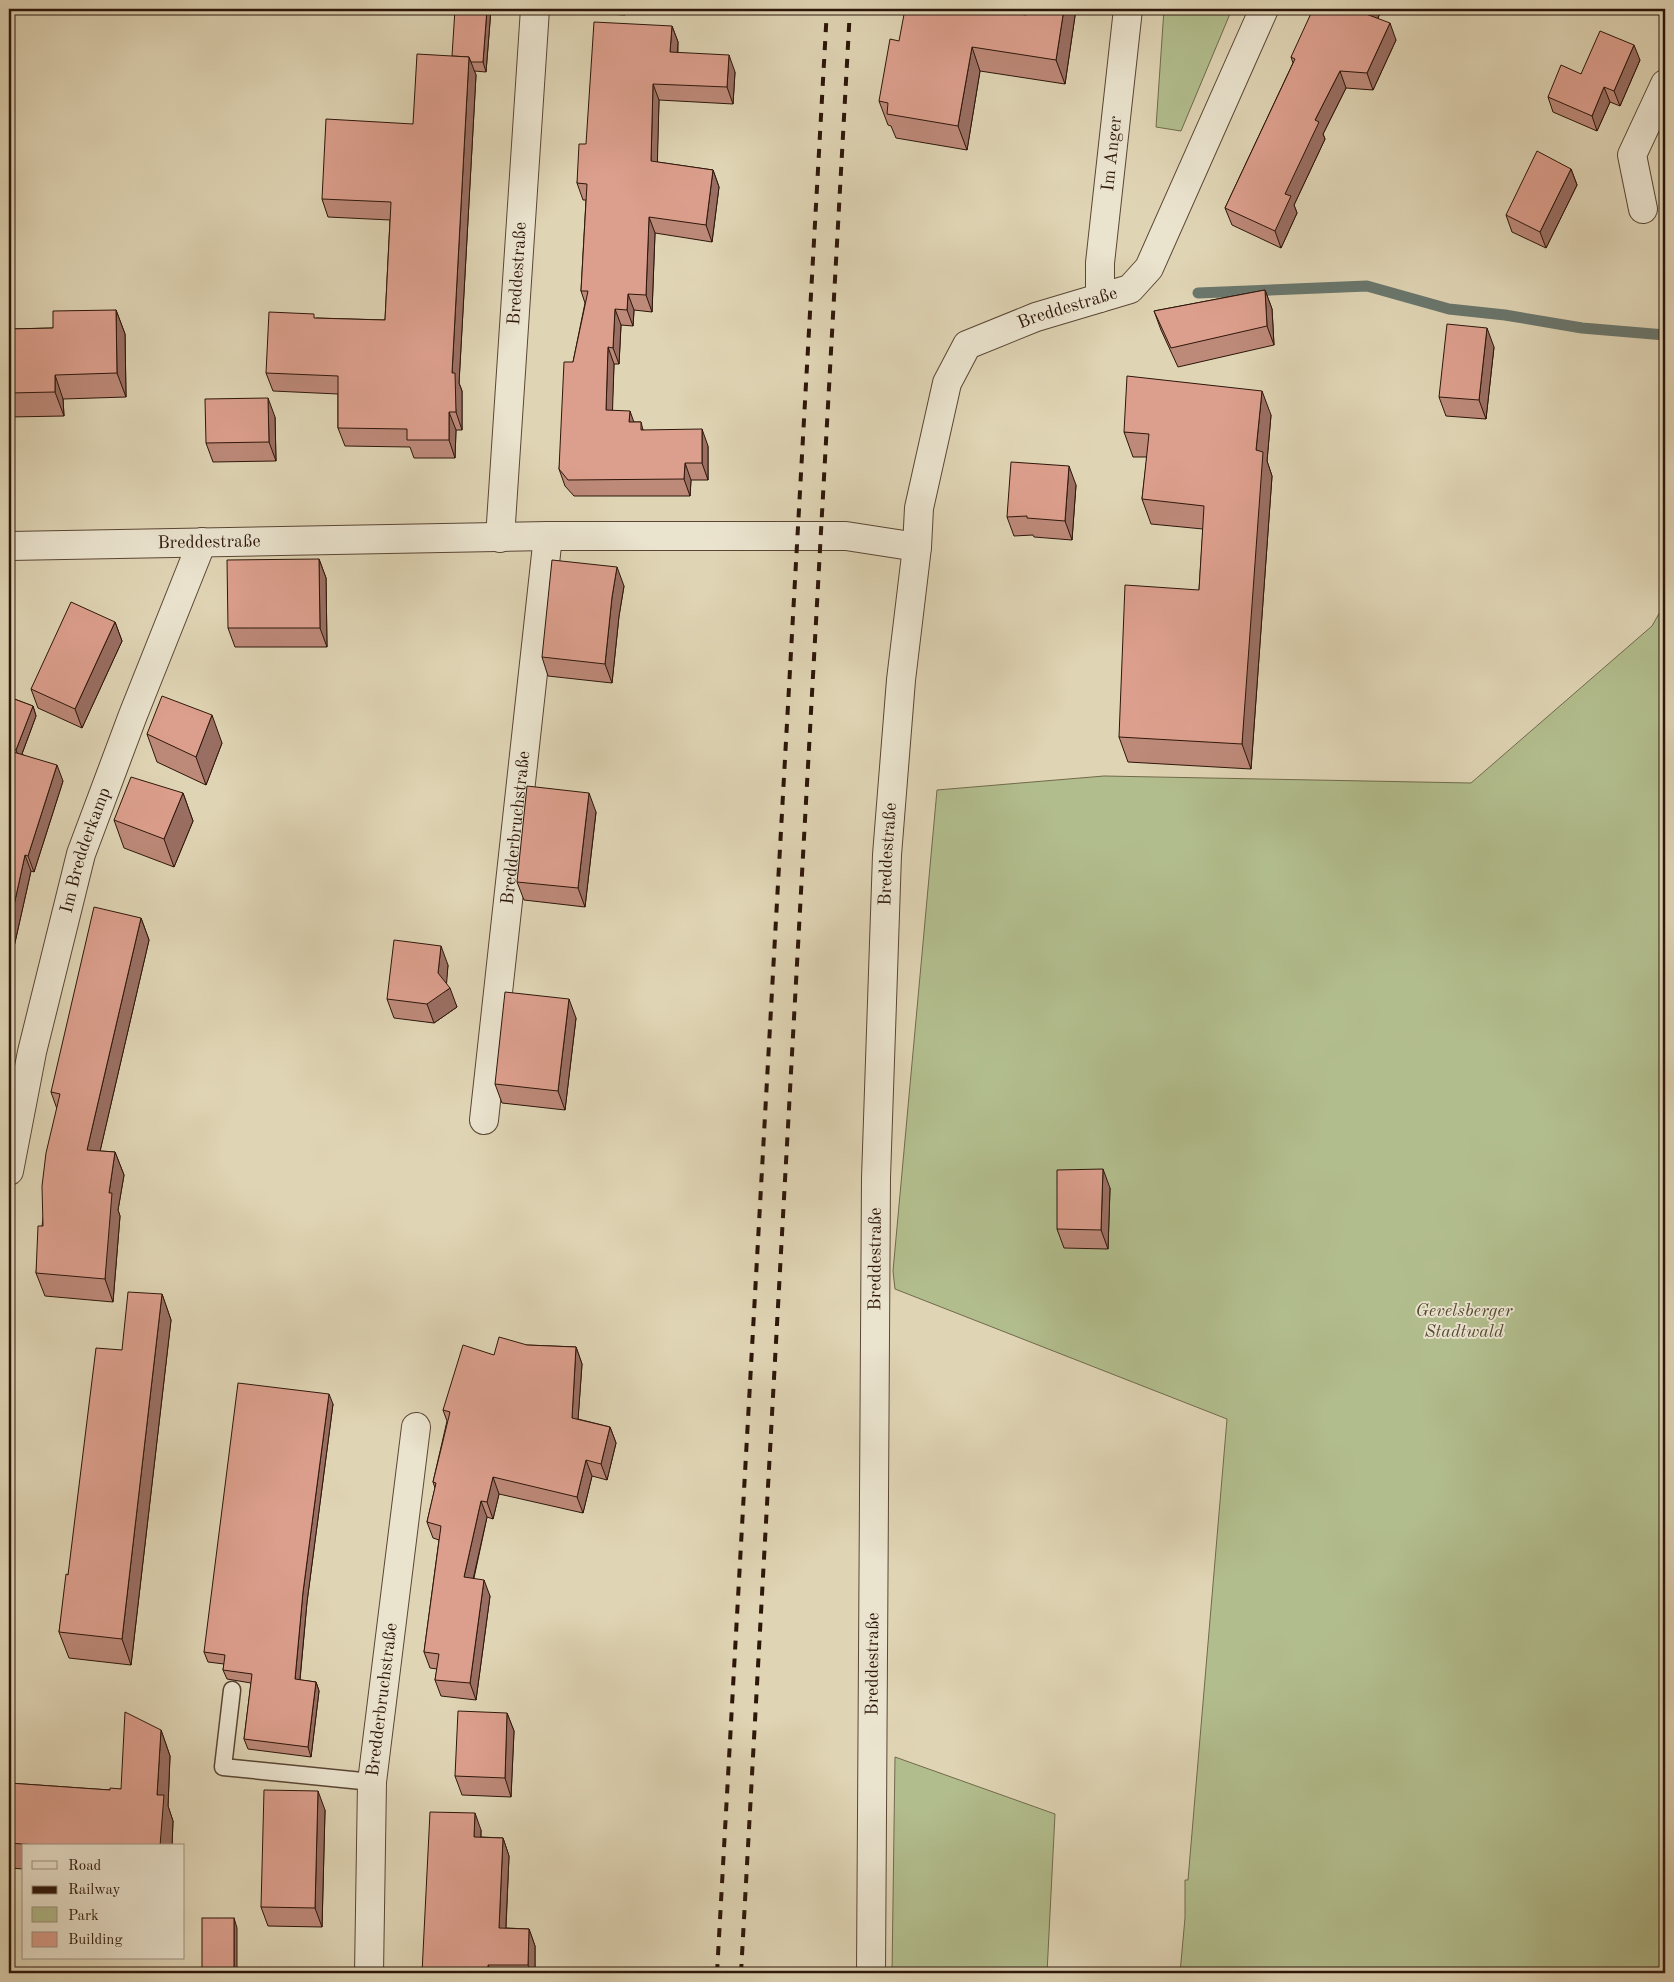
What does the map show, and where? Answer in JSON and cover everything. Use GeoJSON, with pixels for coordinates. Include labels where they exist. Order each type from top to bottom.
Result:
{"type":"FeatureCollection","features":[{"type":"Feature","properties":{"kind":"street","name":"Breddestraße"},"geometry":{"type":"LineString","coordinates":[[500,538],[535,9]]}},
{"type":"Feature","properties":{"kind":"street","name":"Im Anger"},"geometry":{"type":"LineString","coordinates":[[1100,298],[1100,263],[1128,9]]}},
{"type":"Feature","properties":{"kind":"street","name":"Breddestraße"},"geometry":{"type":"LineString","coordinates":[[870,1973],[876,1168],[887,855],[901,680],[919,508],[947,383],[967,345],[1036,317],[1130,289],[1149,268],[1264,9]]}},
{"type":"Feature","properties":{"kind":"street"},"geometry":{"type":"LineString","coordinates":[[1643,209],[1632,155],[1665,84]]}},
{"type":"Feature","properties":{"kind":"street","name":"Breddestraße"},"geometry":{"type":"LineString","coordinates":[[9,546],[548,536],[846,536],[916,547]]}},
{"type":"Feature","properties":{"kind":"street","name":"Bredderbruchstraße"},"geometry":{"type":"LineString","coordinates":[[484,1120],[548,536]]}},
{"type":"Feature","properties":{"kind":"street","name":"Im Bredderkamp"},"geometry":{"type":"LineString","coordinates":[[9,1171],[32,1052],[81,854],[133,715],[202,542]]}},
{"type":"Feature","properties":{"kind":"street","name":"Bredderbruchstraße"},"geometry":{"type":"LineString","coordinates":[[369,1973],[372,1782],[416,1427]]}},
{"type":"Feature","properties":{"kind":"lane"},"geometry":{"type":"LineString","coordinates":[[232,1690],[223,1767],[372,1782]]}},
{"type":"Feature","properties":{"kind":"green space"},"geometry":{"type":"Polygon","coordinates":[[[1164,9],[1232,9],[1181,131],[1156,127],[1164,9]]]}},
{"type":"Feature","properties":{"kind":"green space","name":"Gevelsberger Stadtwald"},"geometry":{"type":"Polygon","coordinates":[[[1665,603],[1665,1973],[1180,1973],[1185,1918],[1185,1880],[1188,1880],[1227,1419],[895,1289],[893,1271],[937,790],[1104,776],[1471,783],[1652,626],[1665,603]]]}},
{"type":"Feature","properties":{"kind":"green space"},"geometry":{"type":"Polygon","coordinates":[[[895,1757],[1055,1814],[1047,1973],[892,1973],[895,1757]]]}},
{"type":"Feature","properties":{"kind":"building"},"geometry":{"type":"Polygon","coordinates":[[[455,9],[487,9],[483,62],[471,62],[469,57],[452,56],[455,9]]]}},
{"type":"Feature","properties":{"kind":"building"},"geometry":{"type":"Polygon","coordinates":[[[905,9],[987,9],[1026,15],[1027,9],[1064,9],[1056,60],[972,47],[958,126],[887,114],[888,103],[879,101],[890,39],[899,41],[905,9]]]}},
{"type":"Feature","properties":{"kind":"building"},"geometry":{"type":"Polygon","coordinates":[[[1313,9],[1368,9],[1366,14],[1390,23],[1367,73],[1340,71],[1315,120],[1319,122],[1285,194],[1291,196],[1275,231],[1225,208],[1295,59],[1291,57],[1313,9]]]}},
{"type":"Feature","properties":{"kind":"building"},"geometry":{"type":"Polygon","coordinates":[[[594,22],[672,26],[670,52],[729,55],[727,87],[653,84],[651,161],[713,170],[706,225],[649,217],[646,295],[628,294],[627,310],[615,309],[613,348],[608,347],[606,410],[630,411],[629,422],[641,422],[641,430],[702,429],[702,463],[685,463],[684,479],[568,480],[559,469],[564,362],[573,362],[588,291],[581,291],[587,184],[577,183],[579,144],[586,144],[594,22]]]}},
{"type":"Feature","properties":{"kind":"building"},"geometry":{"type":"Polygon","coordinates":[[[1600,31],[1634,45],[1614,91],[1604,87],[1592,116],[1548,97],[1561,65],[1581,74],[1600,31]]]}},
{"type":"Feature","properties":{"kind":"building"},"geometry":{"type":"Polygon","coordinates":[[[417,54],[469,57],[452,373],[455,373],[456,412],[449,412],[449,440],[407,440],[407,429],[338,428],[338,376],[266,373],[269,312],[314,314],[314,318],[385,320],[391,202],[322,199],[326,119],[413,124],[417,54]]]}},
{"type":"Feature","properties":{"kind":"building"},"geometry":{"type":"Polygon","coordinates":[[[1537,151],[1571,169],[1540,232],[1506,215],[1537,151]]]}},
{"type":"Feature","properties":{"kind":"building"},"geometry":{"type":"Polygon","coordinates":[[[1265,290],[1267,326],[1171,348],[1154,311],[1265,290]]]}},
{"type":"Feature","properties":{"kind":"building"},"geometry":{"type":"Polygon","coordinates":[[[116,310],[117,373],[55,375],[55,392],[9,393],[9,329],[53,328],[53,311],[116,310]]]}},
{"type":"Feature","properties":{"kind":"building"},"geometry":{"type":"Polygon","coordinates":[[[1447,324],[1487,328],[1479,400],[1439,397],[1447,324]]]}},
{"type":"Feature","properties":{"kind":"building"},"geometry":{"type":"Polygon","coordinates":[[[1127,376],[1262,391],[1256,450],[1263,452],[1242,744],[1119,737],[1125,585],[1199,590],[1204,506],[1142,499],[1149,434],[1124,432],[1127,376]]]}},
{"type":"Feature","properties":{"kind":"building"},"geometry":{"type":"Polygon","coordinates":[[[268,398],[269,442],[206,443],[205,399],[268,398]]]}},
{"type":"Feature","properties":{"kind":"building"},"geometry":{"type":"Polygon","coordinates":[[[1011,462],[1069,466],[1065,521],[1027,518],[1027,516],[1007,517],[1011,462]]]}},
{"type":"Feature","properties":{"kind":"building"},"geometry":{"type":"Polygon","coordinates":[[[319,559],[320,628],[228,628],[227,560],[319,559]]]}},
{"type":"Feature","properties":{"kind":"building"},"geometry":{"type":"Polygon","coordinates":[[[552,560],[617,567],[605,664],[542,657],[552,560]]]}},
{"type":"Feature","properties":{"kind":"building"},"geometry":{"type":"Polygon","coordinates":[[[71,602],[115,622],[75,709],[31,689],[71,602]]]}},
{"type":"Feature","properties":{"kind":"building"},"geometry":{"type":"Polygon","coordinates":[[[162,696],[212,715],[196,757],[147,734],[162,696]]]}},
{"type":"Feature","properties":{"kind":"building"},"geometry":{"type":"Polygon","coordinates":[[[9,697],[33,706],[16,750],[9,747],[9,697]]]}},
{"type":"Feature","properties":{"kind":"building"},"geometry":{"type":"Polygon","coordinates":[[[10,751],[57,765],[28,856],[25,855],[9,928],[9,754],[10,751]]]}},
{"type":"Feature","properties":{"kind":"building"},"geometry":{"type":"Polygon","coordinates":[[[131,777],[183,793],[164,839],[114,820],[131,777]]]}},
{"type":"Feature","properties":{"kind":"building"},"geometry":{"type":"Polygon","coordinates":[[[527,786],[589,793],[578,888],[517,882],[527,786]]]}},
{"type":"Feature","properties":{"kind":"building"},"geometry":{"type":"Polygon","coordinates":[[[94,907],[141,918],[87,1150],[115,1152],[109,1193],[112,1193],[105,1279],[36,1273],[38,1226],[43,1226],[42,1186],[46,1153],[60,1094],[51,1092],[94,907]]]}},
{"type":"Feature","properties":{"kind":"building"},"geometry":{"type":"Polygon","coordinates":[[[394,940],[441,946],[438,973],[450,988],[427,1004],[387,999],[394,940]]]}},
{"type":"Feature","properties":{"kind":"building"},"geometry":{"type":"Polygon","coordinates":[[[505,992],[569,999],[558,1091],[495,1084],[505,992]]]}},
{"type":"Feature","properties":{"kind":"building"},"geometry":{"type":"Polygon","coordinates":[[[1103,1169],[1101,1230],[1057,1229],[1057,1170],[1103,1169]]]}},
{"type":"Feature","properties":{"kind":"building"},"geometry":{"type":"Polygon","coordinates":[[[128,1292],[162,1294],[122,1639],[59,1632],[66,1574],[68,1575],[96,1348],[122,1350],[128,1292]]]}},
{"type":"Feature","properties":{"kind":"building"},"geometry":{"type":"Polygon","coordinates":[[[499,1337],[527,1345],[576,1347],[572,1418],[610,1427],[601,1464],[586,1460],[577,1497],[493,1477],[487,1502],[481,1501],[464,1577],[484,1580],[470,1683],[435,1680],[439,1654],[424,1652],[441,1526],[427,1522],[436,1483],[433,1482],[450,1412],[443,1410],[463,1345],[494,1355],[499,1337]]]}},
{"type":"Feature","properties":{"kind":"building"},"geometry":{"type":"Polygon","coordinates":[[[238,1383],[329,1394],[303,1592],[295,1679],[316,1682],[308,1747],[244,1739],[252,1674],[223,1670],[225,1655],[204,1652],[238,1383]]]}},
{"type":"Feature","properties":{"kind":"building"},"geometry":{"type":"Polygon","coordinates":[[[458,1711],[507,1713],[505,1778],[455,1776],[458,1711]]]}},
{"type":"Feature","properties":{"kind":"building"},"geometry":{"type":"Polygon","coordinates":[[[125,1712],[161,1730],[157,1795],[164,1795],[160,1844],[9,1843],[9,1783],[110,1790],[110,1788],[121,1789],[125,1712]]]}},
{"type":"Feature","properties":{"kind":"building"},"geometry":{"type":"Polygon","coordinates":[[[264,1790],[318,1791],[315,1908],[261,1907],[264,1790]]]}},
{"type":"Feature","properties":{"kind":"building"},"geometry":{"type":"Polygon","coordinates":[[[430,1812],[475,1813],[474,1837],[503,1838],[499,1928],[529,1929],[528,1965],[488,1965],[488,1973],[422,1973],[430,1812]]]}},
{"type":"Feature","properties":{"kind":"building"},"geometry":{"type":"Polygon","coordinates":[[[202,1918],[234,1918],[234,1973],[202,1973],[202,1918]]]}},
{"type":"Feature","properties":{"kind":"waterway"},"geometry":{"type":"LineString","coordinates":[[1198,293],[1367,286],[1449,309],[1505,315],[1582,328],[1665,335]]}},
{"type":"Feature","properties":{"kind":"railway"},"geometry":{"type":"LineString","coordinates":[[717,1973],[827,9]]}},
{"type":"Feature","properties":{"kind":"railway"},"geometry":{"type":"LineString","coordinates":[[741,1973],[850,9]]}}]}
